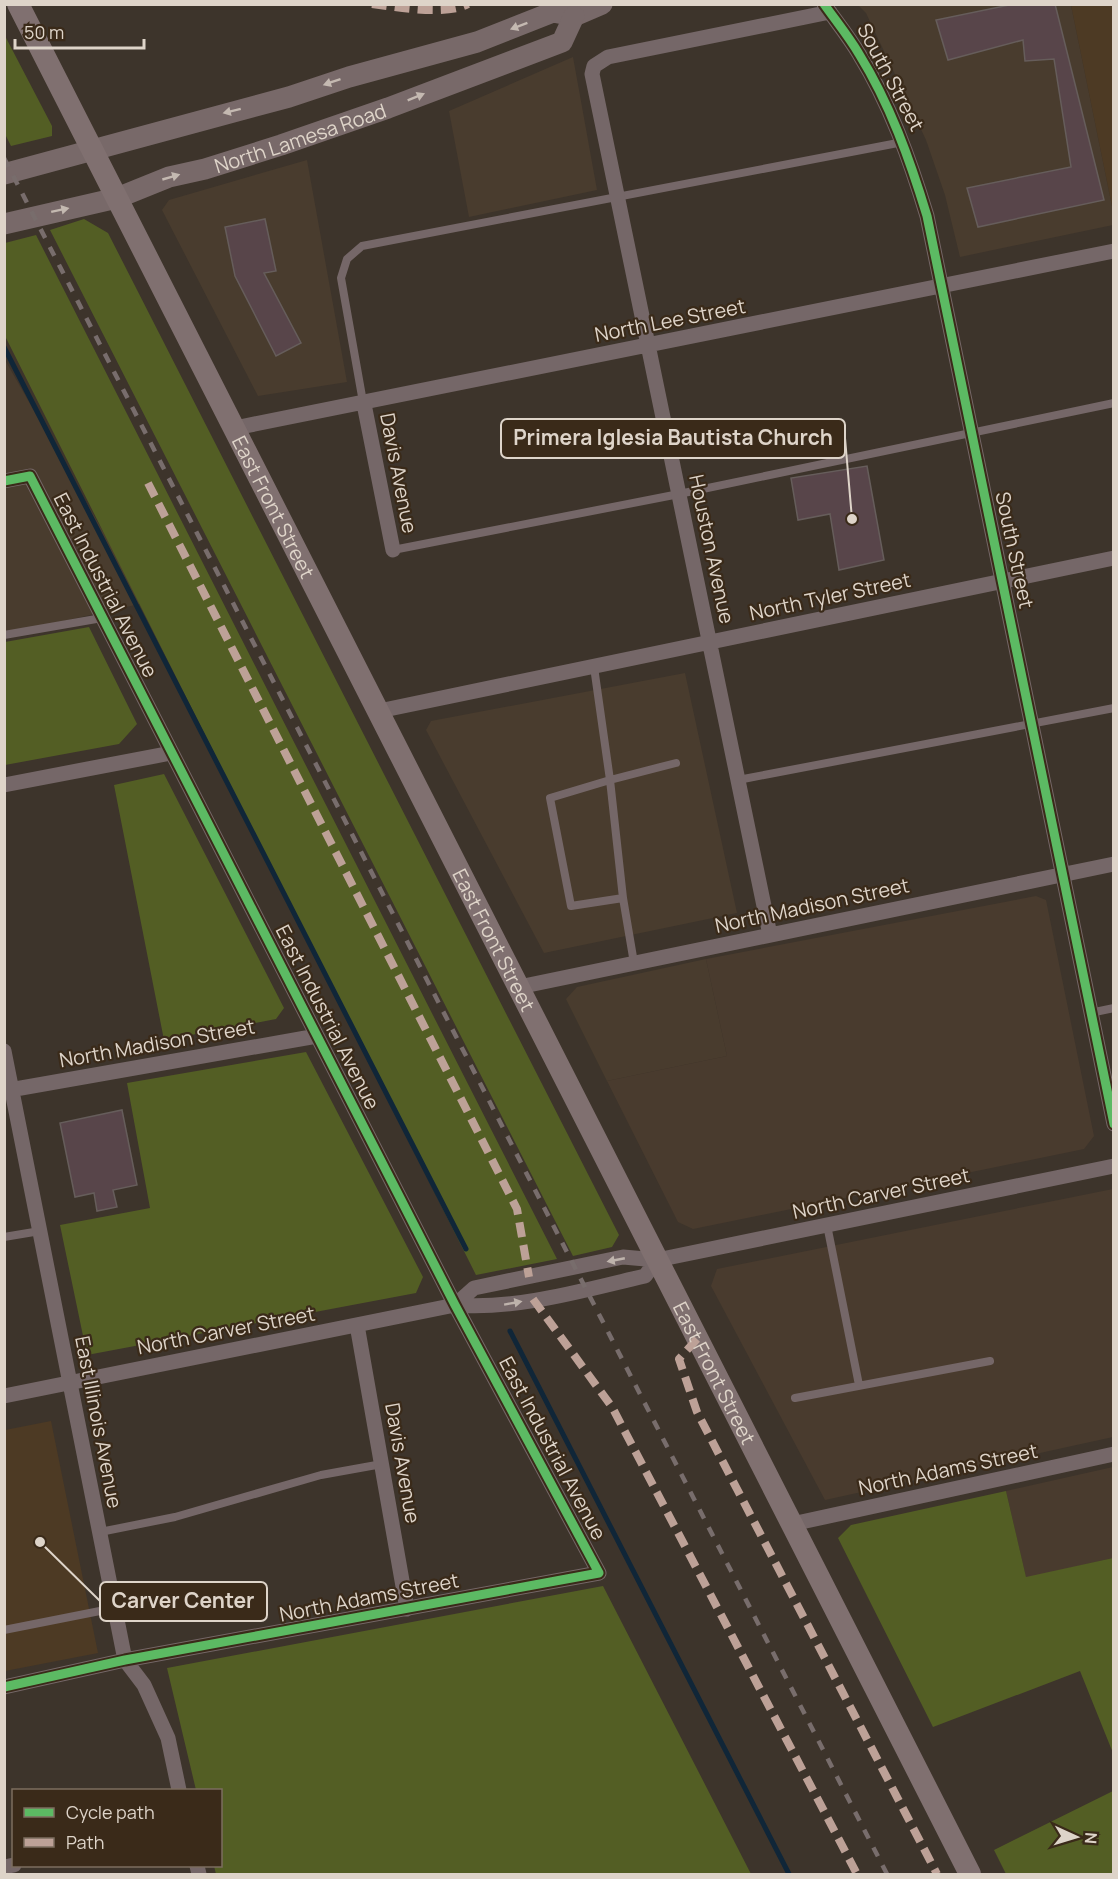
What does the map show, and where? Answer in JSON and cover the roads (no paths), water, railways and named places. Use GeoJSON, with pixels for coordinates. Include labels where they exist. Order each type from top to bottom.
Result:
{"type":"FeatureCollection","features":[{"type":"Feature","properties":{"kind":"main road","name":"East Front Street"},"geometry":{"type":"LineString","coordinates":[[18,4],[970,1875]]}},
{"type":"Feature","properties":{"kind":"main road","name":"North Lamesa Road"},"geometry":{"type":"LineString","coordinates":[[4,174],[289,97],[349,77],[477,42],[553,12],[574,16],[602,4]]}},
{"type":"Feature","properties":{"kind":"main road","name":"North Lamesa Road"},"geometry":{"type":"LineString","coordinates":[[4,224],[117,198],[169,177],[205,169],[388,108],[562,42],[574,16]]}},
{"type":"Feature","properties":{"kind":"street","name":"Houston Avenue"},"geometry":{"type":"LineString","coordinates":[[770,935],[592,74],[594,66],[616,55],[827,8]]}},
{"type":"Feature","properties":{"kind":"street","name":"South Street"},"geometry":{"type":"LineString","coordinates":[[827,8],[859,54],[903,142],[927,216],[1113,1124]]}},
{"type":"Feature","properties":{"kind":"street","name":"North Lee Street"},"geometry":{"type":"LineString","coordinates":[[235,428],[364,404],[1113,251]]}},
{"type":"Feature","properties":{"kind":"street","name":"Davis Avenue"},"geometry":{"type":"LineString","coordinates":[[364,404],[393,550]]}},
{"type":"Feature","properties":{"kind":"street","name":"East Industrial Avenue"},"geometry":{"type":"LineString","coordinates":[[4,481],[30,476],[455,1305],[599,1573]]}},
{"type":"Feature","properties":{"kind":"street","name":"North Tyler Street"},"geometry":{"type":"LineString","coordinates":[[379,711],[1113,558]]}},
{"type":"Feature","properties":{"kind":"street"},"geometry":{"type":"LineString","coordinates":[[4,786],[171,753]]}},
{"type":"Feature","properties":{"kind":"street","name":"North Madison Street"},"geometry":{"type":"LineString","coordinates":[[519,987],[1113,864]]}},
{"type":"Feature","properties":{"kind":"street","name":"North Madison Street"},"geometry":{"type":"LineString","coordinates":[[8,1090],[317,1036]]}},
{"type":"Feature","properties":{"kind":"street","name":"East Illinois Avenue"},"geometry":{"type":"LineString","coordinates":[[4,1051],[8,1090],[40,1231],[125,1660],[144,1685],[168,1738],[179,1789]]}},
{"type":"Feature","properties":{"kind":"street","name":"North Carver Street"},"geometry":{"type":"LineString","coordinates":[[455,1305],[474,1288],[623,1257],[657,1260],[1113,1166]]}},
{"type":"Feature","properties":{"kind":"street","name":"North Carver Street"},"geometry":{"type":"LineString","coordinates":[[4,1396],[455,1305],[484,1308],[586,1290],[645,1276],[657,1260]]}},
{"type":"Feature","properties":{"kind":"street","name":"Davis Avenue"},"geometry":{"type":"LineString","coordinates":[[357,1325],[407,1609]]}},
{"type":"Feature","properties":{"kind":"street","name":"North Adams Street"},"geometry":{"type":"LineString","coordinates":[[792,1524],[1113,1454]]}},
{"type":"Feature","properties":{"kind":"street","name":"North Adams Street"},"geometry":{"type":"LineString","coordinates":[[4,1687],[125,1660],[599,1573]]}},
{"type":"Feature","properties":{"kind":"lane"},"geometry":{"type":"LineString","coordinates":[[364,404],[341,278],[347,259],[362,246],[903,142]]}},
{"type":"Feature","properties":{"kind":"lane"},"geometry":{"type":"LineString","coordinates":[[393,550],[679,494],[1113,403]]}},
{"type":"Feature","properties":{"kind":"lane"},"geometry":{"type":"LineString","coordinates":[[4,635],[102,618]]}},
{"type":"Feature","properties":{"kind":"lane"},"geometry":{"type":"LineString","coordinates":[[594,667],[623,898],[634,963]]}},
{"type":"Feature","properties":{"kind":"lane"},"geometry":{"type":"LineString","coordinates":[[738,780],[1113,708]]}},
{"type":"Feature","properties":{"kind":"lane"},"geometry":{"type":"LineString","coordinates":[[623,898],[571,906],[550,798],[676,763]]}},
{"type":"Feature","properties":{"kind":"lane"},"geometry":{"type":"LineString","coordinates":[[1090,1013],[1113,1008]]}},
{"type":"Feature","properties":{"kind":"lane"},"geometry":{"type":"LineString","coordinates":[[827,1226],[859,1385]]}},
{"type":"Feature","properties":{"kind":"lane"},"geometry":{"type":"LineString","coordinates":[[4,1237],[40,1231]]}},
{"type":"Feature","properties":{"kind":"lane"},"geometry":{"type":"LineString","coordinates":[[795,1398],[990,1361]]}},
{"type":"Feature","properties":{"kind":"lane"},"geometry":{"type":"LineString","coordinates":[[100,1532],[175,1517],[321,1475],[382,1464]]}},
{"type":"Feature","properties":{"kind":"lane"},"geometry":{"type":"LineString","coordinates":[[4,1630],[115,1608]]}},
{"type":"Feature","properties":{"kind":"waterway"},"geometry":{"type":"LineString","coordinates":[[4,347],[466,1249]]}},
{"type":"Feature","properties":{"kind":"waterway"},"geometry":{"type":"LineString","coordinates":[[510,1331],[789,1874]]}},
{"type":"Feature","properties":{"kind":"railway"},"geometry":{"type":"LineString","coordinates":[[4,158],[887,1874]]}},
{"type":"Feature","properties":{"kind":"place","name":"Primera Iglesia Bautista Church"},"geometry":{"type":"Point","coordinates":[852,519]}},
{"type":"Feature","properties":{"kind":"place","name":"Carver Center"},"geometry":{"type":"Point","coordinates":[40,1542]}}]}
